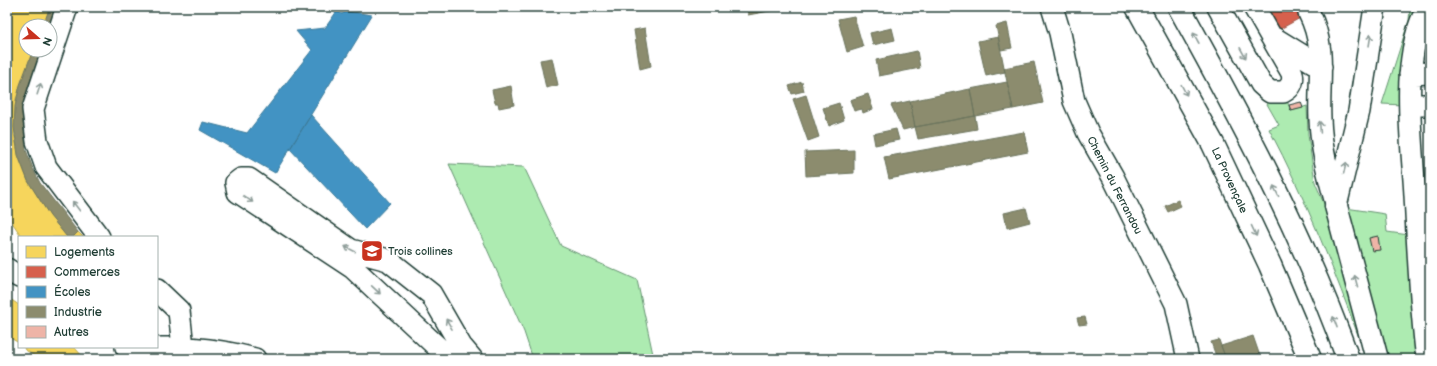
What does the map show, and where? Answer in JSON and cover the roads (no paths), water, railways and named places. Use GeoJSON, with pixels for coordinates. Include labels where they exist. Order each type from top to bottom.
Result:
{"type":"FeatureCollection","features":[{"type":"Feature","properties":{"kind":"highway"},"geometry":{"type":"LineString","coordinates":[[1127,7],[1173,70]]}},
{"type":"Feature","properties":{"kind":"highway","name":"La Provençale"},"geometry":{"type":"LineString","coordinates":[[1137,7],[1213,144],[1270,265],[1310,359]]}},
{"type":"Feature","properties":{"kind":"highway"},"geometry":{"type":"LineString","coordinates":[[1179,7],[1244,126],[1289,218],[1333,316],[1348,359]]}},
{"type":"Feature","properties":{"kind":"highway"},"geometry":{"type":"LineString","coordinates":[[1336,206],[1377,359]]}},
{"type":"Feature","properties":{"kind":"street"},"geometry":{"type":"LineString","coordinates":[[68,7],[33,109],[37,141],[46,167],[98,236]]}},
{"type":"Feature","properties":{"kind":"street","name":"Chemin du Ferrandou"},"geometry":{"type":"LineString","coordinates":[[1052,7],[1060,33],[1074,101],[1088,133],[1113,177],[1176,304],[1188,359]]}},
{"type":"Feature","properties":{"kind":"street"},"geometry":{"type":"LineString","coordinates":[[1218,7],[1261,84],[1270,92],[1283,92],[1291,85],[1293,79],[1292,72],[1254,7]]}},
{"type":"Feature","properties":{"kind":"street"},"geometry":{"type":"LineString","coordinates":[[1336,206],[1359,111],[1375,7]]}},
{"type":"Feature","properties":{"kind":"street"},"geometry":{"type":"LineString","coordinates":[[1427,359],[1420,274],[1420,73],[1413,48],[1422,18],[1428,7]]}},
{"type":"Feature","properties":{"kind":"street"},"geometry":{"type":"LineString","coordinates":[[1309,13],[1316,26],[1320,42],[1320,118],[1322,144],[1336,206]]}},
{"type":"Feature","properties":{"kind":"street"},"geometry":{"type":"LineString","coordinates":[[1271,36],[1321,67]]}},
{"type":"Feature","properties":{"kind":"street"},"geometry":{"type":"LineString","coordinates":[[241,179],[249,179],[351,250],[388,260],[431,294],[471,358],[447,356],[352,268],[238,192],[236,183],[241,179]]}},
{"type":"Feature","properties":{"kind":"street"},"geometry":{"type":"LineString","coordinates":[[7,269],[18,276]]}},
{"type":"Feature","properties":{"kind":"street"},"geometry":{"type":"LineString","coordinates":[[158,291],[179,311],[183,347]]}},
{"type":"Feature","properties":{"kind":"street"},"geometry":{"type":"LineString","coordinates":[[128,348],[132,350],[183,347],[223,351],[255,359]]}},
{"type":"Feature","properties":{"kind":"place","name":"Trois collines"},"geometry":{"type":"Point","coordinates":[372,251]}}]}
